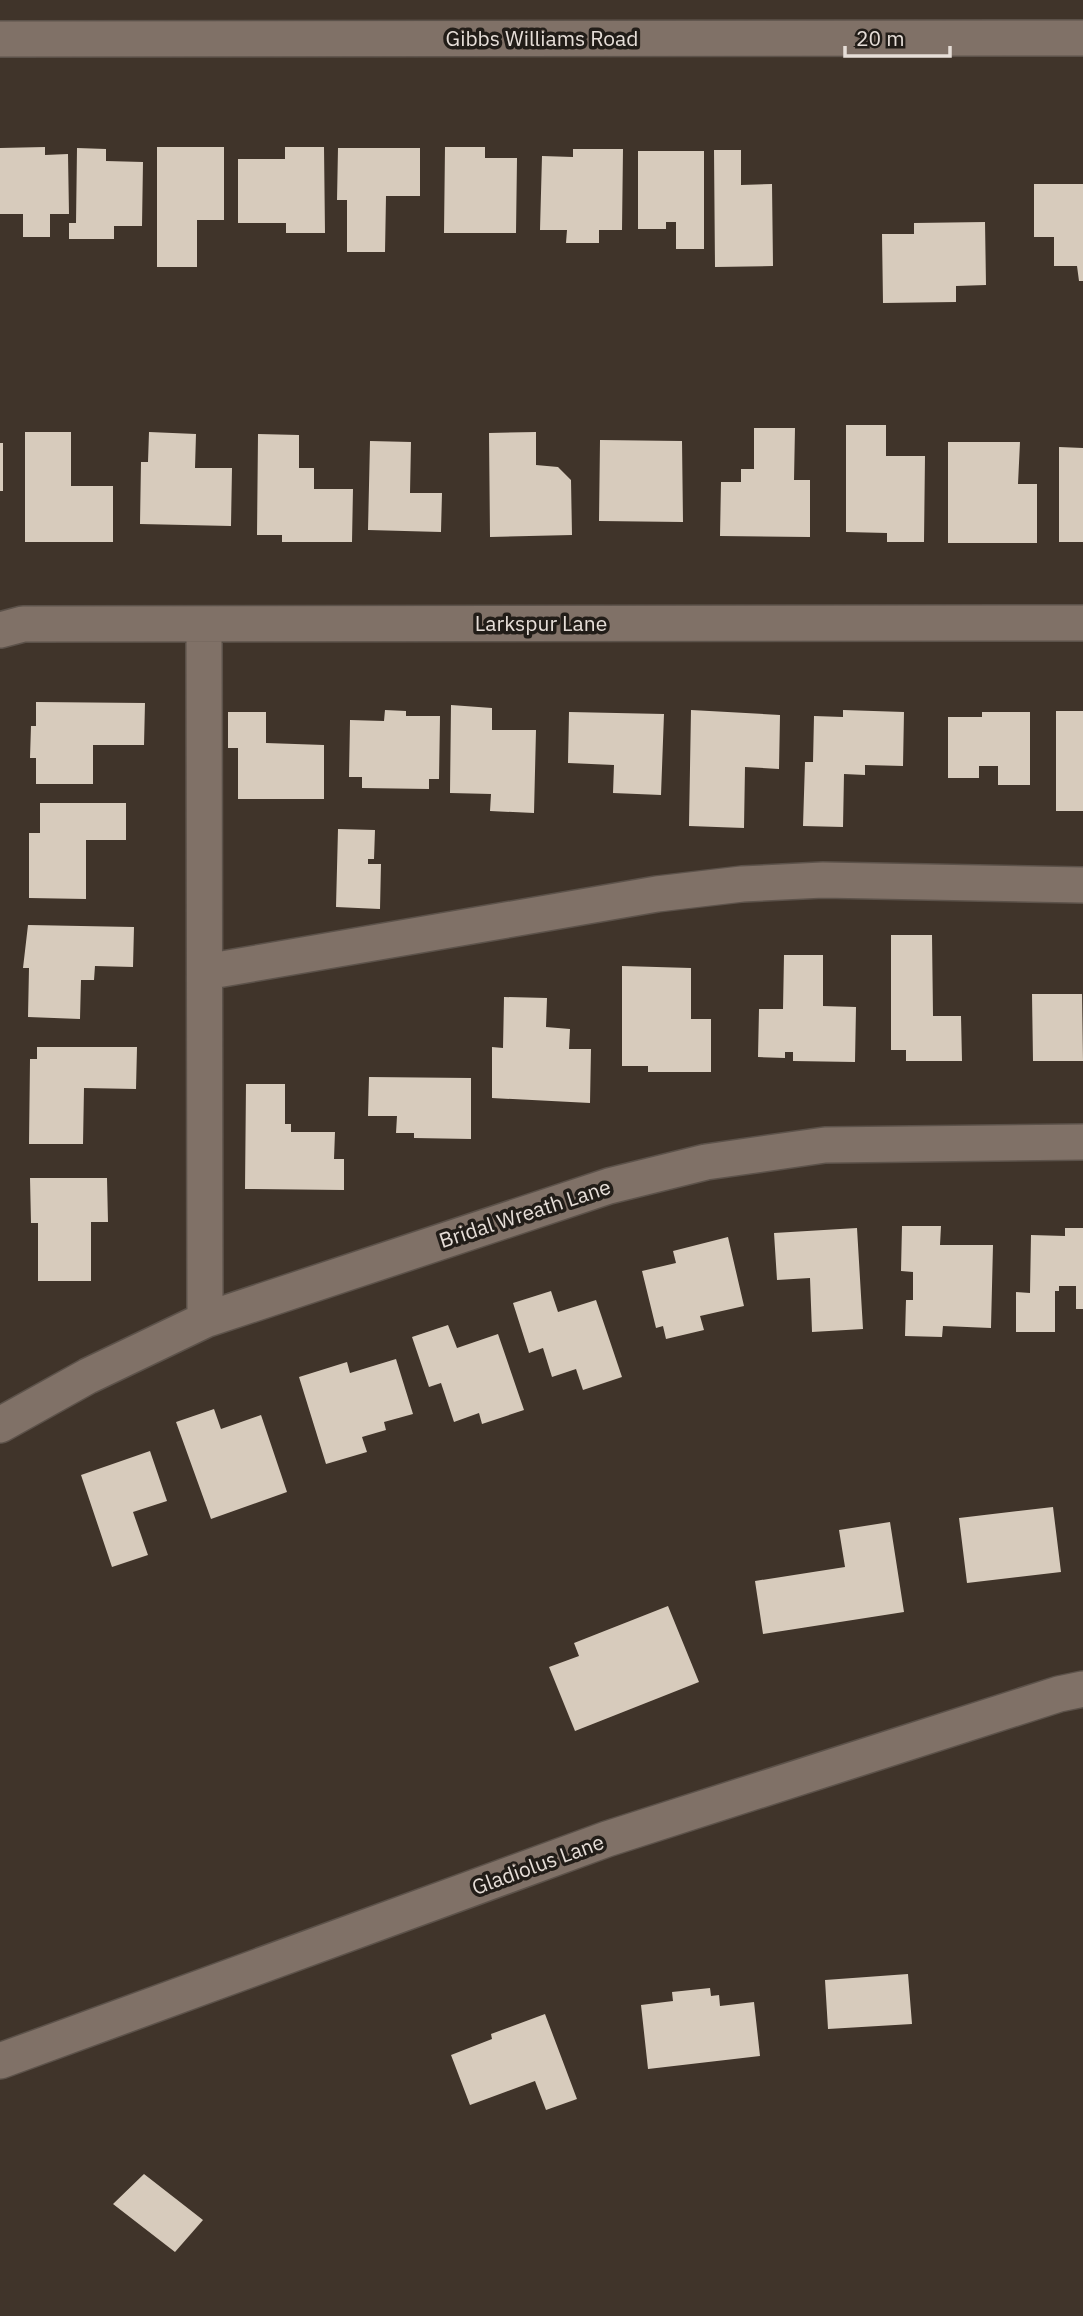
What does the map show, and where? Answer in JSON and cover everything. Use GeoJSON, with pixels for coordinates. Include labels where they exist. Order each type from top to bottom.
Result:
{"type":"FeatureCollection","features":[{"type":"Feature","properties":{"kind":"street","name":"Gibbs Williams Road"},"geometry":{"type":"LineString","coordinates":[[0,40],[1083,38]]}},
{"type":"Feature","properties":{"kind":"street","name":"Larkspur Lane"},"geometry":{"type":"LineString","coordinates":[[0,630],[23,624],[1083,623]]}},
{"type":"Feature","properties":{"kind":"street"},"geometry":{"type":"LineString","coordinates":[[204,625],[205,1320]]}},
{"type":"Feature","properties":{"kind":"street"},"geometry":{"type":"LineString","coordinates":[[205,972],[657,894],[741,884],[823,880],[1083,885]]}},
{"type":"Feature","properties":{"kind":"street","name":"Bridal Wreath Lane"},"geometry":{"type":"LineString","coordinates":[[0,1425],[88,1376],[205,1320],[609,1186],[706,1162],[825,1145],[1083,1142]]}},
{"type":"Feature","properties":{"kind":"street","name":"Gladiolus Lane"},"geometry":{"type":"LineString","coordinates":[[0,2061],[607,1839],[1059,1694],[1083,1689]]}},
{"type":"Feature","properties":{"kind":"building"},"geometry":{"type":"Polygon","coordinates":[[[45,147],[45,155],[68,154],[69,214],[50,214],[50,237],[23,237],[23,214],[0,214],[0,148],[45,147]]]}},
{"type":"Feature","properties":{"kind":"building"},"geometry":{"type":"Polygon","coordinates":[[[157,147],[224,147],[224,220],[197,220],[197,267],[157,267],[157,147]]]}},
{"type":"Feature","properties":{"kind":"building"},"geometry":{"type":"Polygon","coordinates":[[[285,147],[324,147],[325,233],[286,233],[286,223],[238,223],[238,159],[285,159],[285,147]]]}},
{"type":"Feature","properties":{"kind":"building"},"geometry":{"type":"Polygon","coordinates":[[[445,147],[485,147],[485,158],[517,158],[516,233],[444,233],[445,147]]]}},
{"type":"Feature","properties":{"kind":"building"},"geometry":{"type":"Polygon","coordinates":[[[77,148],[106,149],[106,161],[143,162],[142,226],[114,226],[114,239],[69,239],[69,223],[76,223],[77,148]]]}},
{"type":"Feature","properties":{"kind":"building"},"geometry":{"type":"Polygon","coordinates":[[[338,148],[420,148],[420,196],[386,196],[385,252],[347,252],[347,200],[337,200],[338,148]]]}},
{"type":"Feature","properties":{"kind":"building"},"geometry":{"type":"Polygon","coordinates":[[[573,149],[623,149],[622,230],[599,230],[599,243],[566,243],[567,230],[540,230],[542,156],[573,157],[573,149]]]}},
{"type":"Feature","properties":{"kind":"building"},"geometry":{"type":"Polygon","coordinates":[[[714,150],[741,150],[741,185],[772,184],[773,266],[715,267],[714,150]]]}},
{"type":"Feature","properties":{"kind":"building"},"geometry":{"type":"Polygon","coordinates":[[[638,151],[704,151],[704,249],[676,249],[676,222],[666,222],[666,229],[638,229],[638,151]]]}},
{"type":"Feature","properties":{"kind":"building"},"geometry":{"type":"Polygon","coordinates":[[[1034,184],[1083,184],[1083,281],[1079,281],[1077,266],[1054,266],[1054,237],[1034,237],[1034,184]]]}},
{"type":"Feature","properties":{"kind":"building"},"geometry":{"type":"Polygon","coordinates":[[[985,222],[986,285],[956,286],[956,302],[883,303],[882,234],[914,234],[914,223],[985,222]]]}},
{"type":"Feature","properties":{"kind":"building"},"geometry":{"type":"Polygon","coordinates":[[[846,425],[886,425],[886,456],[925,456],[924,542],[887,542],[887,533],[846,532],[846,425]]]}},
{"type":"Feature","properties":{"kind":"building"},"geometry":{"type":"Polygon","coordinates":[[[754,428],[795,428],[794,480],[810,480],[810,537],[720,536],[721,482],[741,482],[741,469],[754,469],[754,428]]]}},
{"type":"Feature","properties":{"kind":"building"},"geometry":{"type":"Polygon","coordinates":[[[25,432],[71,432],[71,486],[113,486],[113,542],[25,542],[25,432]]]}},
{"type":"Feature","properties":{"kind":"building"},"geometry":{"type":"Polygon","coordinates":[[[149,432],[196,434],[195,468],[232,468],[231,526],[140,524],[141,462],[148,462],[149,432]]]}},
{"type":"Feature","properties":{"kind":"building"},"geometry":{"type":"Polygon","coordinates":[[[536,432],[536,465],[558,467],[571,480],[572,535],[490,537],[489,433],[536,432]]]}},
{"type":"Feature","properties":{"kind":"building"},"geometry":{"type":"Polygon","coordinates":[[[258,434],[299,435],[299,468],[314,468],[314,489],[353,489],[352,542],[282,542],[282,535],[257,535],[258,434]]]}},
{"type":"Feature","properties":{"kind":"building"},"geometry":{"type":"Polygon","coordinates":[[[600,440],[682,441],[683,522],[599,521],[600,440]]]}},
{"type":"Feature","properties":{"kind":"building"},"geometry":{"type":"Polygon","coordinates":[[[370,441],[411,442],[410,493],[442,493],[441,532],[368,530],[370,441]]]}},
{"type":"Feature","properties":{"kind":"building"},"geometry":{"type":"Polygon","coordinates":[[[948,442],[1020,442],[1018,484],[1037,484],[1037,543],[948,543],[948,442]]]}},
{"type":"Feature","properties":{"kind":"building"},"geometry":{"type":"Polygon","coordinates":[[[0,443],[3,443],[3,491],[0,491],[0,443]]]}},
{"type":"Feature","properties":{"kind":"building"},"geometry":{"type":"Polygon","coordinates":[[[1059,447],[1083,448],[1083,542],[1059,542],[1059,447]]]}},
{"type":"Feature","properties":{"kind":"building"},"geometry":{"type":"Polygon","coordinates":[[[36,702],[145,703],[144,745],[93,745],[93,784],[36,784],[36,758],[30,758],[31,726],[36,726],[36,702]]]}},
{"type":"Feature","properties":{"kind":"building"},"geometry":{"type":"Polygon","coordinates":[[[451,705],[492,708],[492,730],[536,730],[534,813],[490,811],[491,794],[450,793],[451,705]]]}},
{"type":"Feature","properties":{"kind":"building"},"geometry":{"type":"Polygon","coordinates":[[[385,710],[406,711],[406,716],[440,716],[439,779],[429,779],[429,789],[362,788],[362,777],[349,777],[350,720],[384,721],[385,710]]]}},
{"type":"Feature","properties":{"kind":"building"},"geometry":{"type":"Polygon","coordinates":[[[691,710],[780,715],[779,769],[745,767],[744,828],[689,826],[691,710]]]}},
{"type":"Feature","properties":{"kind":"building"},"geometry":{"type":"Polygon","coordinates":[[[843,710],[904,712],[903,766],[865,765],[865,775],[844,774],[843,827],[803,826],[805,762],[813,762],[814,716],[843,717],[843,710]]]}},
{"type":"Feature","properties":{"kind":"building"},"geometry":{"type":"Polygon","coordinates":[[[1056,711],[1083,711],[1083,811],[1056,811],[1056,711]]]}},
{"type":"Feature","properties":{"kind":"building"},"geometry":{"type":"Polygon","coordinates":[[[228,712],[266,712],[266,743],[324,745],[324,799],[238,799],[238,748],[228,748],[228,712]]]}},
{"type":"Feature","properties":{"kind":"building"},"geometry":{"type":"Polygon","coordinates":[[[569,712],[664,714],[661,795],[613,793],[614,765],[568,763],[569,712]]]}},
{"type":"Feature","properties":{"kind":"building"},"geometry":{"type":"Polygon","coordinates":[[[982,712],[1030,712],[1030,785],[998,785],[998,766],[979,766],[979,778],[948,778],[948,717],[982,717],[982,712]]]}},
{"type":"Feature","properties":{"kind":"building"},"geometry":{"type":"Polygon","coordinates":[[[40,803],[126,803],[126,840],[86,840],[86,899],[29,898],[29,833],[40,833],[40,803]]]}},
{"type":"Feature","properties":{"kind":"building"},"geometry":{"type":"Polygon","coordinates":[[[338,829],[375,830],[374,859],[368,859],[368,864],[381,864],[380,909],[336,907],[338,829]]]}},
{"type":"Feature","properties":{"kind":"building"},"geometry":{"type":"Polygon","coordinates":[[[28,925],[134,927],[133,967],[95,966],[94,980],[81,980],[80,1019],[28,1017],[29,968],[23,968],[28,925]]]}},
{"type":"Feature","properties":{"kind":"building"},"geometry":{"type":"Polygon","coordinates":[[[891,935],[932,935],[933,1016],[961,1016],[962,1061],[906,1061],[906,1050],[891,1050],[891,935]]]}},
{"type":"Feature","properties":{"kind":"building"},"geometry":{"type":"Polygon","coordinates":[[[784,955],[823,955],[823,1006],[856,1007],[855,1062],[793,1061],[793,1052],[785,1052],[785,1058],[758,1057],[759,1009],[783,1009],[784,955]]]}},
{"type":"Feature","properties":{"kind":"building"},"geometry":{"type":"Polygon","coordinates":[[[622,966],[691,968],[691,1019],[711,1019],[711,1072],[648,1072],[648,1066],[622,1066],[622,966]]]}},
{"type":"Feature","properties":{"kind":"building"},"geometry":{"type":"Polygon","coordinates":[[[1032,994],[1082,994],[1083,1061],[1033,1061],[1032,994]]]}},
{"type":"Feature","properties":{"kind":"building"},"geometry":{"type":"Polygon","coordinates":[[[504,997],[547,998],[546,1027],[570,1029],[569,1049],[591,1049],[590,1103],[492,1098],[492,1047],[503,1048],[504,997]]]}},
{"type":"Feature","properties":{"kind":"building"},"geometry":{"type":"Polygon","coordinates":[[[37,1047],[137,1047],[136,1089],[84,1088],[83,1144],[29,1144],[30,1059],[37,1059],[37,1047]]]}},
{"type":"Feature","properties":{"kind":"building"},"geometry":{"type":"Polygon","coordinates":[[[369,1077],[471,1078],[471,1139],[414,1138],[414,1133],[396,1133],[397,1116],[368,1116],[369,1077]]]}},
{"type":"Feature","properties":{"kind":"building"},"geometry":{"type":"Polygon","coordinates":[[[246,1084],[285,1084],[285,1124],[291,1124],[291,1132],[335,1132],[334,1159],[344,1159],[344,1190],[245,1189],[246,1084]]]}},
{"type":"Feature","properties":{"kind":"building"},"geometry":{"type":"Polygon","coordinates":[[[30,1178],[107,1178],[108,1222],[91,1222],[91,1281],[38,1281],[38,1223],[31,1223],[30,1178]]]}},
{"type":"Feature","properties":{"kind":"building"},"geometry":{"type":"Polygon","coordinates":[[[902,1226],[941,1226],[940,1245],[993,1245],[991,1328],[943,1326],[942,1337],[905,1336],[906,1300],[913,1300],[913,1272],[901,1271],[902,1226]]]}},
{"type":"Feature","properties":{"kind":"building"},"geometry":{"type":"Polygon","coordinates":[[[857,1228],[863,1329],[812,1332],[810,1278],[777,1280],[774,1233],[857,1228]]]}},
{"type":"Feature","properties":{"kind":"building"},"geometry":{"type":"Polygon","coordinates":[[[1065,1228],[1083,1228],[1083,1309],[1076,1309],[1076,1286],[1059,1286],[1059,1291],[1055,1291],[1055,1332],[1016,1332],[1016,1292],[1030,1293],[1031,1235],[1065,1236],[1065,1228]]]}},
{"type":"Feature","properties":{"kind":"building"},"geometry":{"type":"Polygon","coordinates":[[[728,1237],[744,1306],[700,1316],[704,1330],[666,1339],[663,1326],[656,1328],[642,1271],[676,1263],[673,1251],[728,1237]]]}},
{"type":"Feature","properties":{"kind":"building"},"geometry":{"type":"Polygon","coordinates":[[[551,1291],[558,1312],[596,1300],[622,1377],[583,1390],[576,1369],[552,1377],[543,1348],[529,1353],[513,1303],[551,1291]]]}},
{"type":"Feature","properties":{"kind":"building"},"geometry":{"type":"Polygon","coordinates":[[[448,1325],[457,1348],[498,1334],[524,1410],[482,1424],[479,1413],[454,1422],[441,1383],[429,1387],[412,1337],[448,1325]]]}},
{"type":"Feature","properties":{"kind":"building"},"geometry":{"type":"Polygon","coordinates":[[[396,1359],[413,1414],[384,1422],[386,1430],[362,1437],[367,1452],[326,1464],[299,1377],[347,1362],[350,1373],[396,1359]]]}},
{"type":"Feature","properties":{"kind":"building"},"geometry":{"type":"Polygon","coordinates":[[[214,1409],[221,1429],[261,1415],[287,1492],[211,1519],[176,1422],[214,1409]]]}},
{"type":"Feature","properties":{"kind":"building"},"geometry":{"type":"Polygon","coordinates":[[[150,1451],[167,1501],[133,1512],[148,1555],[112,1567],[81,1475],[150,1451]]]}},
{"type":"Feature","properties":{"kind":"building"},"geometry":{"type":"Polygon","coordinates":[[[1053,1507],[1061,1572],[967,1583],[959,1518],[1053,1507]]]}},
{"type":"Feature","properties":{"kind":"building"},"geometry":{"type":"Polygon","coordinates":[[[890,1522],[904,1612],[763,1634],[755,1581],[845,1567],[839,1530],[890,1522]]]}},
{"type":"Feature","properties":{"kind":"building"},"geometry":{"type":"Polygon","coordinates":[[[668,1606],[699,1682],[575,1731],[549,1667],[579,1656],[574,1643],[668,1606]]]}},
{"type":"Feature","properties":{"kind":"building"},"geometry":{"type":"Polygon","coordinates":[[[908,1974],[912,2024],[828,2029],[825,1980],[908,1974]]]}},
{"type":"Feature","properties":{"kind":"building"},"geometry":{"type":"Polygon","coordinates":[[[710,1988],[711,1996],[719,1995],[720,2006],[754,2002],[760,2056],[648,2069],[641,2005],[673,2001],[672,1992],[710,1988]]]}},
{"type":"Feature","properties":{"kind":"building"},"geometry":{"type":"Polygon","coordinates":[[[545,2014],[577,2099],[546,2110],[535,2081],[470,2105],[451,2055],[492,2039],[491,2034],[545,2014]]]}},
{"type":"Feature","properties":{"kind":"building"},"geometry":{"type":"Polygon","coordinates":[[[144,2174],[203,2220],[175,2252],[113,2204],[144,2174]]]}}]}
